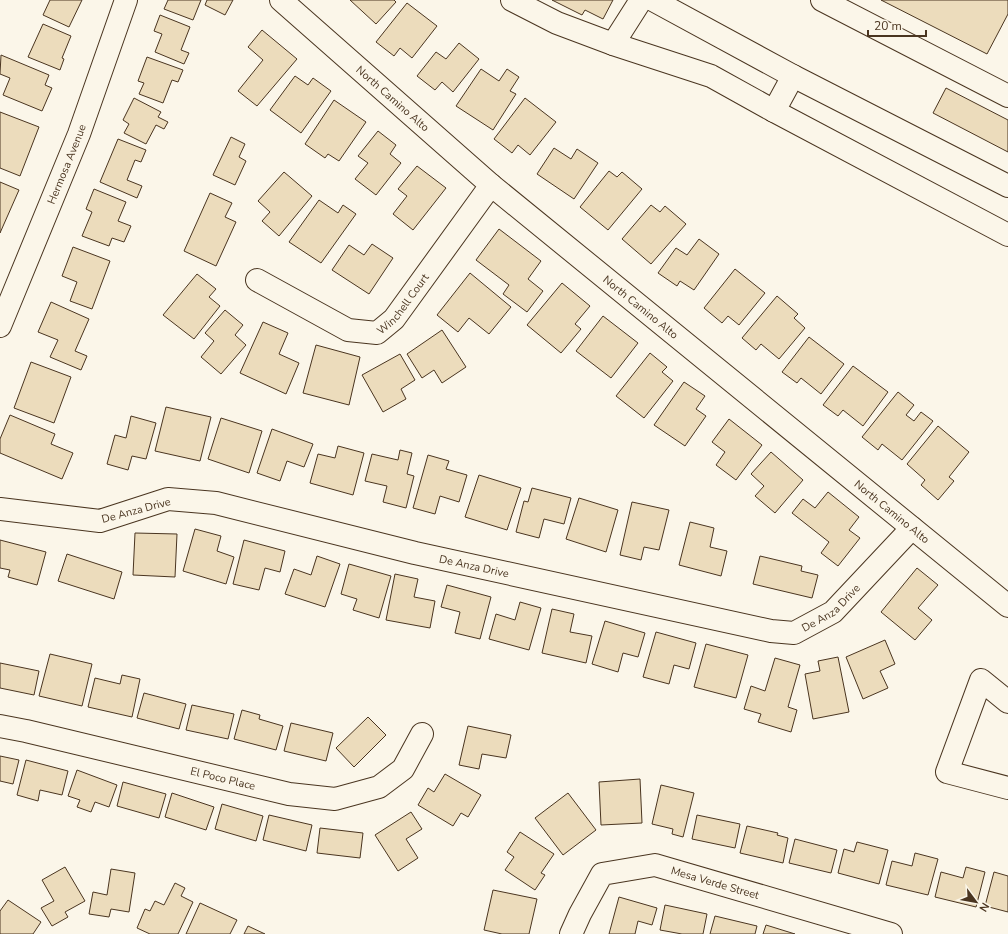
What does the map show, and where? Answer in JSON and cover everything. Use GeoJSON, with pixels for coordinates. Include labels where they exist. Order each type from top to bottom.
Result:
{"type":"FeatureCollection","features":[{"type":"Feature","properties":{"kind":"street","name":"Hermosa Avenue"},"geometry":{"type":"LineString","coordinates":[[0,326],[79,134],[126,0]]}},
{"type":"Feature","properties":{"kind":"street","name":"North Camino Alto"},"geometry":{"type":"LineString","coordinates":[[281,0],[491,185],[1008,606]]}},
{"type":"Feature","properties":{"kind":"street"},"geometry":{"type":"LineString","coordinates":[[512,0],[556,23],[613,44],[711,76],[1008,235]]}},
{"type":"Feature","properties":{"kind":"street"},"geometry":{"type":"LineString","coordinates":[[613,44],[641,0]]}},
{"type":"Feature","properties":{"kind":"street"},"geometry":{"type":"LineString","coordinates":[[653,0],[793,76],[1008,186]]}},
{"type":"Feature","properties":{"kind":"street"},"geometry":{"type":"LineString","coordinates":[[822,0],[1008,96]]}},
{"type":"Feature","properties":{"kind":"street"},"geometry":{"type":"LineString","coordinates":[[774,111],[793,76]]}},
{"type":"Feature","properties":{"kind":"street","name":"Winchell Court"},"geometry":{"type":"LineString","coordinates":[[257,280],[348,330],[377,333],[394,319],[491,185]]}},
{"type":"Feature","properties":{"kind":"street","name":"De Anza Drive"},"geometry":{"type":"LineString","coordinates":[[0,509],[100,521],[168,499],[216,503],[415,554],[771,631],[794,633],[833,612],[912,528]]}},
{"type":"Feature","properties":{"kind":"street"},"geometry":{"type":"LineString","coordinates":[[1008,702],[981,680],[947,772],[1008,788]]}},
{"type":"Feature","properties":{"kind":"street","name":"El Poco Place"},"geometry":{"type":"LineString","coordinates":[[0,726],[289,794],[334,799],[379,787],[403,770],[422,734]]}},
{"type":"Feature","properties":{"kind":"street","name":"Mesa Verde Street"},"geometry":{"type":"LineString","coordinates":[[570,934],[602,874],[655,865],[892,934]]}},
{"type":"Feature","properties":{"kind":"building"},"geometry":{"type":"Polygon","coordinates":[[[50,0],[82,0],[69,27],[43,15],[50,0]]]}},
{"type":"Feature","properties":{"kind":"building"},"geometry":{"type":"Polygon","coordinates":[[[168,0],[201,0],[193,20],[164,9],[168,0]]]}},
{"type":"Feature","properties":{"kind":"building"},"geometry":{"type":"Polygon","coordinates":[[[207,0],[233,0],[225,15],[205,5],[207,0]]]}},
{"type":"Feature","properties":{"kind":"building"},"geometry":{"type":"Polygon","coordinates":[[[350,0],[394,0],[396,2],[376,24],[350,0]]]}},
{"type":"Feature","properties":{"kind":"building"},"geometry":{"type":"Polygon","coordinates":[[[552,0],[613,0],[603,19],[585,10],[582,15],[552,0]]]}},
{"type":"Feature","properties":{"kind":"building"},"geometry":{"type":"Polygon","coordinates":[[[881,0],[1008,0],[1008,14],[987,54],[881,0]]]}},
{"type":"Feature","properties":{"kind":"building"},"geometry":{"type":"Polygon","coordinates":[[[407,3],[437,26],[412,58],[400,48],[394,56],[376,42],[407,3]]]}},
{"type":"Feature","properties":{"kind":"building"},"geometry":{"type":"Polygon","coordinates":[[[160,15],[190,27],[181,50],[189,53],[184,64],[155,52],[162,34],[154,31],[160,15]]]}},
{"type":"Feature","properties":{"kind":"building"},"geometry":{"type":"Polygon","coordinates":[[[43,24],[71,36],[62,58],[64,59],[60,70],[28,57],[43,24]]]}},
{"type":"Feature","properties":{"kind":"building"},"geometry":{"type":"Polygon","coordinates":[[[262,30],[297,59],[257,106],[238,91],[263,60],[248,47],[262,30]]]}},
{"type":"Feature","properties":{"kind":"building"},"geometry":{"type":"Polygon","coordinates":[[[459,43],[479,59],[453,92],[442,82],[435,90],[417,76],[436,52],[446,59],[459,43]]]}},
{"type":"Feature","properties":{"kind":"building"},"geometry":{"type":"Polygon","coordinates":[[[1,55],[49,75],[45,85],[52,88],[42,111],[3,95],[10,78],[0,74],[1,55]]]}},
{"type":"Feature","properties":{"kind":"building"},"geometry":{"type":"Polygon","coordinates":[[[147,57],[183,70],[178,82],[172,80],[163,103],[139,94],[144,83],[138,81],[147,57]]]}},
{"type":"Feature","properties":{"kind":"building"},"geometry":{"type":"Polygon","coordinates":[[[481,69],[499,81],[507,69],[519,77],[510,91],[516,94],[493,130],[456,106],[481,69]]]}},
{"type":"Feature","properties":{"kind":"building"},"geometry":{"type":"Polygon","coordinates":[[[295,76],[308,85],[313,78],[331,91],[301,133],[270,110],[295,76]]]}},
{"type":"Feature","properties":{"kind":"building"},"geometry":{"type":"Polygon","coordinates":[[[946,88],[1008,120],[1008,152],[933,113],[946,88]]]}},
{"type":"Feature","properties":{"kind":"building"},"geometry":{"type":"Polygon","coordinates":[[[134,98],[161,112],[158,117],[168,122],[164,129],[156,125],[146,144],[124,133],[129,124],[123,120],[134,98]]]}},
{"type":"Feature","properties":{"kind":"building"},"geometry":{"type":"Polygon","coordinates":[[[525,98],[556,122],[530,155],[518,145],[512,153],[494,139],[525,98]]]}},
{"type":"Feature","properties":{"kind":"building"},"geometry":{"type":"Polygon","coordinates":[[[334,100],[366,122],[339,161],[328,154],[325,158],[305,144],[334,100]]]}},
{"type":"Feature","properties":{"kind":"building"},"geometry":{"type":"Polygon","coordinates":[[[0,112],[39,127],[20,176],[0,168],[0,112]]]}},
{"type":"Feature","properties":{"kind":"building"},"geometry":{"type":"Polygon","coordinates":[[[378,131],[396,145],[390,154],[401,163],[376,195],[355,179],[368,163],[358,156],[378,131]]]}},
{"type":"Feature","properties":{"kind":"building"},"geometry":{"type":"Polygon","coordinates":[[[231,137],[245,144],[239,157],[246,161],[235,185],[213,175],[231,137]]]}},
{"type":"Feature","properties":{"kind":"building"},"geometry":{"type":"Polygon","coordinates":[[[118,139],[146,150],[141,162],[135,160],[127,180],[142,186],[137,198],[100,182],[118,139]]]}},
{"type":"Feature","properties":{"kind":"building"},"geometry":{"type":"Polygon","coordinates":[[[554,148],[571,159],[577,149],[598,163],[574,199],[537,174],[554,148]]]}},
{"type":"Feature","properties":{"kind":"building"},"geometry":{"type":"Polygon","coordinates":[[[417,166],[446,188],[413,230],[393,214],[407,196],[398,189],[417,166]]]}},
{"type":"Feature","properties":{"kind":"building"},"geometry":{"type":"Polygon","coordinates":[[[609,171],[617,177],[622,172],[642,189],[608,230],[580,207],[609,171]]]}},
{"type":"Feature","properties":{"kind":"building"},"geometry":{"type":"Polygon","coordinates":[[[284,172],[312,196],[279,236],[262,221],[270,212],[258,201],[284,172]]]}},
{"type":"Feature","properties":{"kind":"building"},"geometry":{"type":"Polygon","coordinates":[[[0,182],[19,190],[0,233],[0,182]]]}},
{"type":"Feature","properties":{"kind":"building"},"geometry":{"type":"Polygon","coordinates":[[[94,189],[126,202],[118,221],[131,226],[124,242],[112,238],[109,246],[82,236],[92,212],[86,209],[94,189]]]}},
{"type":"Feature","properties":{"kind":"building"},"geometry":{"type":"Polygon","coordinates":[[[210,193],[232,203],[225,217],[236,222],[216,266],[184,251],[210,193]]]}},
{"type":"Feature","properties":{"kind":"building"},"geometry":{"type":"Polygon","coordinates":[[[319,200],[338,213],[343,205],[356,214],[321,263],[289,242],[319,200]]]}},
{"type":"Feature","properties":{"kind":"building"},"geometry":{"type":"Polygon","coordinates":[[[651,205],[660,212],[665,206],[686,224],[651,264],[622,239],[651,205]]]}},
{"type":"Feature","properties":{"kind":"building"},"geometry":{"type":"Polygon","coordinates":[[[499,229],[541,261],[528,279],[543,291],[527,312],[503,294],[509,285],[476,260],[499,229]]]}},
{"type":"Feature","properties":{"kind":"building"},"geometry":{"type":"Polygon","coordinates":[[[699,239],[719,254],[694,290],[680,281],[677,286],[658,273],[676,248],[687,255],[699,239]]]}},
{"type":"Feature","properties":{"kind":"building"},"geometry":{"type":"Polygon","coordinates":[[[372,244],[393,258],[369,294],[332,270],[349,245],[364,255],[372,244]]]}},
{"type":"Feature","properties":{"kind":"building"},"geometry":{"type":"Polygon","coordinates":[[[73,247],[110,261],[92,309],[70,301],[77,282],[62,276],[73,247]]]}},
{"type":"Feature","properties":{"kind":"building"},"geometry":{"type":"Polygon","coordinates":[[[735,269],[765,293],[739,325],[728,316],[722,323],[704,308],[735,269]]]}},
{"type":"Feature","properties":{"kind":"building"},"geometry":{"type":"Polygon","coordinates":[[[470,273],[511,307],[489,334],[469,318],[458,332],[437,315],[470,273]]]}},
{"type":"Feature","properties":{"kind":"building"},"geometry":{"type":"Polygon","coordinates":[[[197,274],[216,289],[209,297],[220,306],[194,339],[163,315],[197,274]]]}},
{"type":"Feature","properties":{"kind":"building"},"geometry":{"type":"Polygon","coordinates":[[[562,283],[590,306],[575,324],[581,329],[561,353],[527,325],[562,283]]]}},
{"type":"Feature","properties":{"kind":"building"},"geometry":{"type":"Polygon","coordinates":[[[777,296],[798,314],[794,318],[805,328],[779,359],[761,344],[756,350],[742,338],[777,296]]]}},
{"type":"Feature","properties":{"kind":"building"},"geometry":{"type":"Polygon","coordinates":[[[51,302],[89,319],[75,351],[87,356],[81,370],[50,357],[58,340],[38,332],[51,302]]]}},
{"type":"Feature","properties":{"kind":"building"},"geometry":{"type":"Polygon","coordinates":[[[225,310],[243,325],[235,335],[246,345],[221,374],[201,357],[214,341],[205,333],[225,310]]]}},
{"type":"Feature","properties":{"kind":"building"},"geometry":{"type":"Polygon","coordinates":[[[603,316],[638,343],[611,378],[576,351],[603,316]]]}},
{"type":"Feature","properties":{"kind":"building"},"geometry":{"type":"Polygon","coordinates":[[[263,322],[288,333],[279,354],[299,363],[286,394],[240,373],[263,322]]]}},
{"type":"Feature","properties":{"kind":"building"},"geometry":{"type":"Polygon","coordinates":[[[442,330],[466,367],[442,383],[434,370],[422,378],[407,354],[442,330]]]}},
{"type":"Feature","properties":{"kind":"building"},"geometry":{"type":"Polygon","coordinates":[[[809,337],[844,364],[821,394],[801,378],[797,383],[782,372],[809,337]]]}},
{"type":"Feature","properties":{"kind":"building"},"geometry":{"type":"Polygon","coordinates":[[[316,345],[360,357],[349,405],[303,393],[316,345]]]}},
{"type":"Feature","properties":{"kind":"building"},"geometry":{"type":"Polygon","coordinates":[[[650,353],[667,367],[662,372],[673,381],[644,418],[616,396],[650,353]]]}},
{"type":"Feature","properties":{"kind":"building"},"geometry":{"type":"Polygon","coordinates":[[[400,354],[415,380],[401,389],[406,399],[383,412],[362,375],[400,354]]]}},
{"type":"Feature","properties":{"kind":"building"},"geometry":{"type":"Polygon","coordinates":[[[31,362],[71,377],[54,423],[14,408],[31,362]]]}},
{"type":"Feature","properties":{"kind":"building"},"geometry":{"type":"Polygon","coordinates":[[[853,366],[888,392],[863,426],[843,410],[838,416],[823,405],[853,366]]]}},
{"type":"Feature","properties":{"kind":"building"},"geometry":{"type":"Polygon","coordinates":[[[684,382],[705,396],[696,409],[706,416],[685,446],[654,425],[684,382]]]}},
{"type":"Feature","properties":{"kind":"building"},"geometry":{"type":"Polygon","coordinates":[[[898,392],[914,405],[906,415],[914,421],[921,412],[933,421],[902,460],[882,444],[878,450],[862,437],[898,392]]]}},
{"type":"Feature","properties":{"kind":"building"},"geometry":{"type":"Polygon","coordinates":[[[166,407],[211,417],[200,461],[155,451],[166,407]]]}},
{"type":"Feature","properties":{"kind":"building"},"geometry":{"type":"Polygon","coordinates":[[[10,415],[55,434],[51,444],[73,453],[62,479],[0,453],[0,439],[10,415]]]}},
{"type":"Feature","properties":{"kind":"building"},"geometry":{"type":"Polygon","coordinates":[[[131,416],[156,423],[146,459],[132,456],[128,470],[107,464],[115,435],[126,438],[131,416]]]}},
{"type":"Feature","properties":{"kind":"building"},"geometry":{"type":"Polygon","coordinates":[[[221,418],[262,431],[249,473],[208,459],[221,418]]]}},
{"type":"Feature","properties":{"kind":"building"},"geometry":{"type":"Polygon","coordinates":[[[729,419],[762,445],[736,480],[716,465],[725,452],[712,442],[729,419]]]}},
{"type":"Feature","properties":{"kind":"building"},"geometry":{"type":"Polygon","coordinates":[[[938,426],[969,452],[949,477],[954,481],[938,500],[921,485],[925,480],[907,464],[938,426]]]}},
{"type":"Feature","properties":{"kind":"building"},"geometry":{"type":"Polygon","coordinates":[[[272,429],[313,444],[304,467],[287,461],[280,481],[257,473],[272,429]]]}},
{"type":"Feature","properties":{"kind":"building"},"geometry":{"type":"Polygon","coordinates":[[[338,446],[364,453],[353,495],[310,483],[318,454],[335,458],[338,446]]]}},
{"type":"Feature","properties":{"kind":"building"},"geometry":{"type":"Polygon","coordinates":[[[400,450],[412,453],[407,474],[414,476],[406,508],[383,502],[387,486],[365,481],[372,454],[398,460],[400,450]]]}},
{"type":"Feature","properties":{"kind":"building"},"geometry":{"type":"Polygon","coordinates":[[[771,452],[803,480],[775,513],[755,496],[764,486],[751,474],[771,452]]]}},
{"type":"Feature","properties":{"kind":"building"},"geometry":{"type":"Polygon","coordinates":[[[428,455],[449,461],[446,469],[467,475],[459,502],[440,496],[435,514],[413,508],[428,455]]]}},
{"type":"Feature","properties":{"kind":"building"},"geometry":{"type":"Polygon","coordinates":[[[479,475],[521,488],[507,530],[465,517],[479,475]]]}},
{"type":"Feature","properties":{"kind":"building"},"geometry":{"type":"Polygon","coordinates":[[[532,488],[571,498],[564,524],[544,519],[539,538],[516,532],[524,501],[528,502],[532,488]]]}},
{"type":"Feature","properties":{"kind":"building"},"geometry":{"type":"Polygon","coordinates":[[[828,492],[859,517],[849,530],[860,538],[838,566],[821,553],[829,542],[792,513],[803,499],[815,508],[828,492]]]}},
{"type":"Feature","properties":{"kind":"building"},"geometry":{"type":"Polygon","coordinates":[[[579,498],[618,510],[606,552],[566,539],[579,498]]]}},
{"type":"Feature","properties":{"kind":"building"},"geometry":{"type":"Polygon","coordinates":[[[632,502],[669,510],[659,550],[644,547],[641,560],[620,555],[632,502]]]}},
{"type":"Feature","properties":{"kind":"building"},"geometry":{"type":"Polygon","coordinates":[[[690,522],[714,528],[710,547],[727,551],[721,576],[679,565],[690,522]]]}},
{"type":"Feature","properties":{"kind":"building"},"geometry":{"type":"Polygon","coordinates":[[[195,529],[221,536],[217,551],[234,557],[226,584],[183,571],[195,529]]]}},
{"type":"Feature","properties":{"kind":"building"},"geometry":{"type":"Polygon","coordinates":[[[135,533],[177,534],[175,577],[133,575],[135,533]]]}},
{"type":"Feature","properties":{"kind":"building"},"geometry":{"type":"Polygon","coordinates":[[[0,540],[46,552],[37,585],[8,577],[10,570],[0,568],[0,540]]]}},
{"type":"Feature","properties":{"kind":"building"},"geometry":{"type":"Polygon","coordinates":[[[244,540],[285,551],[280,572],[265,568],[259,590],[233,584],[244,540]]]}},
{"type":"Feature","properties":{"kind":"building"},"geometry":{"type":"Polygon","coordinates":[[[67,554],[122,572],[114,599],[58,581],[67,554]]]}},
{"type":"Feature","properties":{"kind":"building"},"geometry":{"type":"Polygon","coordinates":[[[317,556],[340,564],[325,607],[285,594],[294,569],[311,575],[317,556]]]}},
{"type":"Feature","properties":{"kind":"building"},"geometry":{"type":"Polygon","coordinates":[[[760,556],[802,566],[801,571],[818,575],[812,598],[753,584],[760,556]]]}},
{"type":"Feature","properties":{"kind":"building"},"geometry":{"type":"Polygon","coordinates":[[[349,564],[391,576],[379,618],[353,610],[357,599],[341,594],[349,564]]]}},
{"type":"Feature","properties":{"kind":"building"},"geometry":{"type":"Polygon","coordinates":[[[917,568],[938,585],[918,608],[932,620],[915,640],[881,612],[917,568]]]}},
{"type":"Feature","properties":{"kind":"building"},"geometry":{"type":"Polygon","coordinates":[[[395,574],[418,579],[414,597],[435,601],[430,628],[386,620],[395,574]]]}},
{"type":"Feature","properties":{"kind":"building"},"geometry":{"type":"Polygon","coordinates":[[[447,585],[491,597],[480,639],[455,633],[460,612],[441,607],[447,585]]]}},
{"type":"Feature","properties":{"kind":"building"},"geometry":{"type":"Polygon","coordinates":[[[520,602],[541,608],[529,650],[489,639],[496,614],[515,620],[520,602]]]}},
{"type":"Feature","properties":{"kind":"building"},"geometry":{"type":"Polygon","coordinates":[[[552,609],[574,614],[570,632],[592,636],[586,663],[542,653],[552,609]]]}},
{"type":"Feature","properties":{"kind":"building"},"geometry":{"type":"Polygon","coordinates":[[[605,621],[645,633],[638,657],[623,653],[618,672],[592,664],[605,621]]]}},
{"type":"Feature","properties":{"kind":"building"},"geometry":{"type":"Polygon","coordinates":[[[656,632],[696,643],[689,669],[674,665],[669,684],[643,677],[656,632]]]}},
{"type":"Feature","properties":{"kind":"building"},"geometry":{"type":"Polygon","coordinates":[[[885,640],[895,664],[880,671],[888,688],[863,699],[846,657],[885,640]]]}},
{"type":"Feature","properties":{"kind":"building"},"geometry":{"type":"Polygon","coordinates":[[[706,644],[748,655],[736,698],[694,687],[706,644]]]}},
{"type":"Feature","properties":{"kind":"building"},"geometry":{"type":"Polygon","coordinates":[[[50,654],[92,664],[82,706],[39,696],[50,654]]]}},
{"type":"Feature","properties":{"kind":"building"},"geometry":{"type":"Polygon","coordinates":[[[838,657],[849,712],[813,719],[805,674],[820,671],[818,661],[838,657]]]}},
{"type":"Feature","properties":{"kind":"building"},"geometry":{"type":"Polygon","coordinates":[[[775,658],[800,665],[788,707],[797,710],[791,732],[758,722],[761,714],[744,709],[751,686],[765,691],[775,658]]]}},
{"type":"Feature","properties":{"kind":"building"},"geometry":{"type":"Polygon","coordinates":[[[0,663],[39,671],[34,695],[0,688],[0,663]]]}},
{"type":"Feature","properties":{"kind":"building"},"geometry":{"type":"Polygon","coordinates":[[[122,675],[140,679],[132,717],[88,707],[95,678],[120,684],[122,675]]]}},
{"type":"Feature","properties":{"kind":"building"},"geometry":{"type":"Polygon","coordinates":[[[144,693],[186,704],[179,729],[137,718],[144,693]]]}},
{"type":"Feature","properties":{"kind":"building"},"geometry":{"type":"Polygon","coordinates":[[[192,705],[234,714],[228,739],[186,730],[192,705]]]}},
{"type":"Feature","properties":{"kind":"building"},"geometry":{"type":"Polygon","coordinates":[[[242,710],[260,715],[259,719],[283,726],[276,750],[234,739],[242,710]]]}},
{"type":"Feature","properties":{"kind":"building"},"geometry":{"type":"Polygon","coordinates":[[[368,717],[386,735],[354,767],[336,748],[368,717]]]}},
{"type":"Feature","properties":{"kind":"building"},"geometry":{"type":"Polygon","coordinates":[[[291,723],[333,733],[326,761],[284,751],[291,723]]]}},
{"type":"Feature","properties":{"kind":"building"},"geometry":{"type":"Polygon","coordinates":[[[468,726],[511,735],[506,758],[482,754],[479,769],[459,765],[468,726]]]}},
{"type":"Feature","properties":{"kind":"building"},"geometry":{"type":"Polygon","coordinates":[[[0,756],[19,760],[13,784],[0,781],[0,756]]]}},
{"type":"Feature","properties":{"kind":"building"},"geometry":{"type":"Polygon","coordinates":[[[26,760],[68,771],[62,795],[40,790],[38,801],[17,795],[26,760]]]}},
{"type":"Feature","properties":{"kind":"building"},"geometry":{"type":"Polygon","coordinates":[[[77,770],[117,785],[109,807],[95,802],[91,812],[77,807],[80,800],[68,796],[77,770]]]}},
{"type":"Feature","properties":{"kind":"building"},"geometry":{"type":"Polygon","coordinates":[[[445,774],[481,795],[468,817],[461,813],[453,826],[418,805],[428,788],[434,792],[445,774]]]}},
{"type":"Feature","properties":{"kind":"building"},"geometry":{"type":"Polygon","coordinates":[[[640,779],[642,823],[601,825],[599,782],[640,779]]]}},
{"type":"Feature","properties":{"kind":"building"},"geometry":{"type":"Polygon","coordinates":[[[123,782],[166,794],[159,818],[117,806],[123,782]]]}},
{"type":"Feature","properties":{"kind":"building"},"geometry":{"type":"Polygon","coordinates":[[[661,785],[694,793],[683,837],[672,834],[673,829],[652,824],[661,785]]]}},
{"type":"Feature","properties":{"kind":"building"},"geometry":{"type":"Polygon","coordinates":[[[172,793],[214,807],[206,830],[165,817],[172,793]]]}},
{"type":"Feature","properties":{"kind":"building"},"geometry":{"type":"Polygon","coordinates":[[[568,793],[596,830],[563,855],[535,818],[568,793]]]}},
{"type":"Feature","properties":{"kind":"building"},"geometry":{"type":"Polygon","coordinates":[[[222,804],[263,816],[256,841],[215,829],[222,804]]]}},
{"type":"Feature","properties":{"kind":"building"},"geometry":{"type":"Polygon","coordinates":[[[411,812],[422,829],[406,839],[418,858],[398,871],[375,835],[411,812]]]}},
{"type":"Feature","properties":{"kind":"building"},"geometry":{"type":"Polygon","coordinates":[[[269,815],[312,825],[306,851],[263,840],[269,815]]]}},
{"type":"Feature","properties":{"kind":"building"},"geometry":{"type":"Polygon","coordinates":[[[697,815],[740,824],[735,848],[692,839],[697,815]]]}},
{"type":"Feature","properties":{"kind":"building"},"geometry":{"type":"Polygon","coordinates":[[[747,826],[778,833],[777,835],[788,838],[783,863],[740,853],[747,826]]]}},
{"type":"Feature","properties":{"kind":"building"},"geometry":{"type":"Polygon","coordinates":[[[320,828],[363,833],[360,858],[317,853],[320,828]]]}},
{"type":"Feature","properties":{"kind":"building"},"geometry":{"type":"Polygon","coordinates":[[[520,832],[554,854],[541,873],[545,875],[535,890],[505,870],[514,857],[507,852],[520,832]]]}},
{"type":"Feature","properties":{"kind":"building"},"geometry":{"type":"Polygon","coordinates":[[[795,839],[837,850],[831,873],[789,863],[795,839]]]}},
{"type":"Feature","properties":{"kind":"building"},"geometry":{"type":"Polygon","coordinates":[[[857,842],[888,850],[879,884],[838,873],[844,849],[854,852],[857,842]]]}},
{"type":"Feature","properties":{"kind":"building"},"geometry":{"type":"Polygon","coordinates":[[[915,853],[938,859],[928,895],[886,885],[892,861],[912,866],[915,853]]]}},
{"type":"Feature","properties":{"kind":"building"},"geometry":{"type":"Polygon","coordinates":[[[65,867],[85,901],[65,912],[68,917],[52,926],[41,908],[54,901],[42,880],[65,867]]]}},
{"type":"Feature","properties":{"kind":"building"},"geometry":{"type":"Polygon","coordinates":[[[966,867],[985,872],[976,907],[935,897],[941,872],[963,878],[966,867]]]}},
{"type":"Feature","properties":{"kind":"building"},"geometry":{"type":"Polygon","coordinates":[[[111,869],[135,873],[129,912],[111,909],[109,917],[89,914],[93,892],[107,895],[111,869]]]}},
{"type":"Feature","properties":{"kind":"building"},"geometry":{"type":"Polygon","coordinates":[[[994,872],[1008,876],[1008,912],[985,906],[994,872]]]}},
{"type":"Feature","properties":{"kind":"building"},"geometry":{"type":"Polygon","coordinates":[[[175,883],[185,888],[181,896],[193,902],[178,934],[150,934],[137,928],[145,909],[150,911],[155,901],[164,905],[175,883]]]}},
{"type":"Feature","properties":{"kind":"building"},"geometry":{"type":"Polygon","coordinates":[[[493,890],[537,899],[529,934],[502,934],[484,930],[493,890]]]}},
{"type":"Feature","properties":{"kind":"building"},"geometry":{"type":"Polygon","coordinates":[[[619,897],[657,908],[652,925],[638,921],[635,934],[609,934],[619,897]]]}},
{"type":"Feature","properties":{"kind":"building"},"geometry":{"type":"Polygon","coordinates":[[[8,900],[41,922],[33,934],[0,934],[0,911],[8,900]]]}},
{"type":"Feature","properties":{"kind":"building"},"geometry":{"type":"Polygon","coordinates":[[[200,903],[237,920],[230,934],[186,934],[200,903]]]}},
{"type":"Feature","properties":{"kind":"building"},"geometry":{"type":"Polygon","coordinates":[[[665,905],[707,914],[703,934],[682,934],[660,930],[665,905]]]}},
{"type":"Feature","properties":{"kind":"building"},"geometry":{"type":"Polygon","coordinates":[[[715,916],[757,926],[755,934],[710,934],[715,916]]]}},
{"type":"Feature","properties":{"kind":"building"},"geometry":{"type":"Polygon","coordinates":[[[766,925],[795,934],[763,934],[766,925]]]}},
{"type":"Feature","properties":{"kind":"building"},"geometry":{"type":"Polygon","coordinates":[[[248,926],[265,934],[244,934],[248,926]]]}}]}
